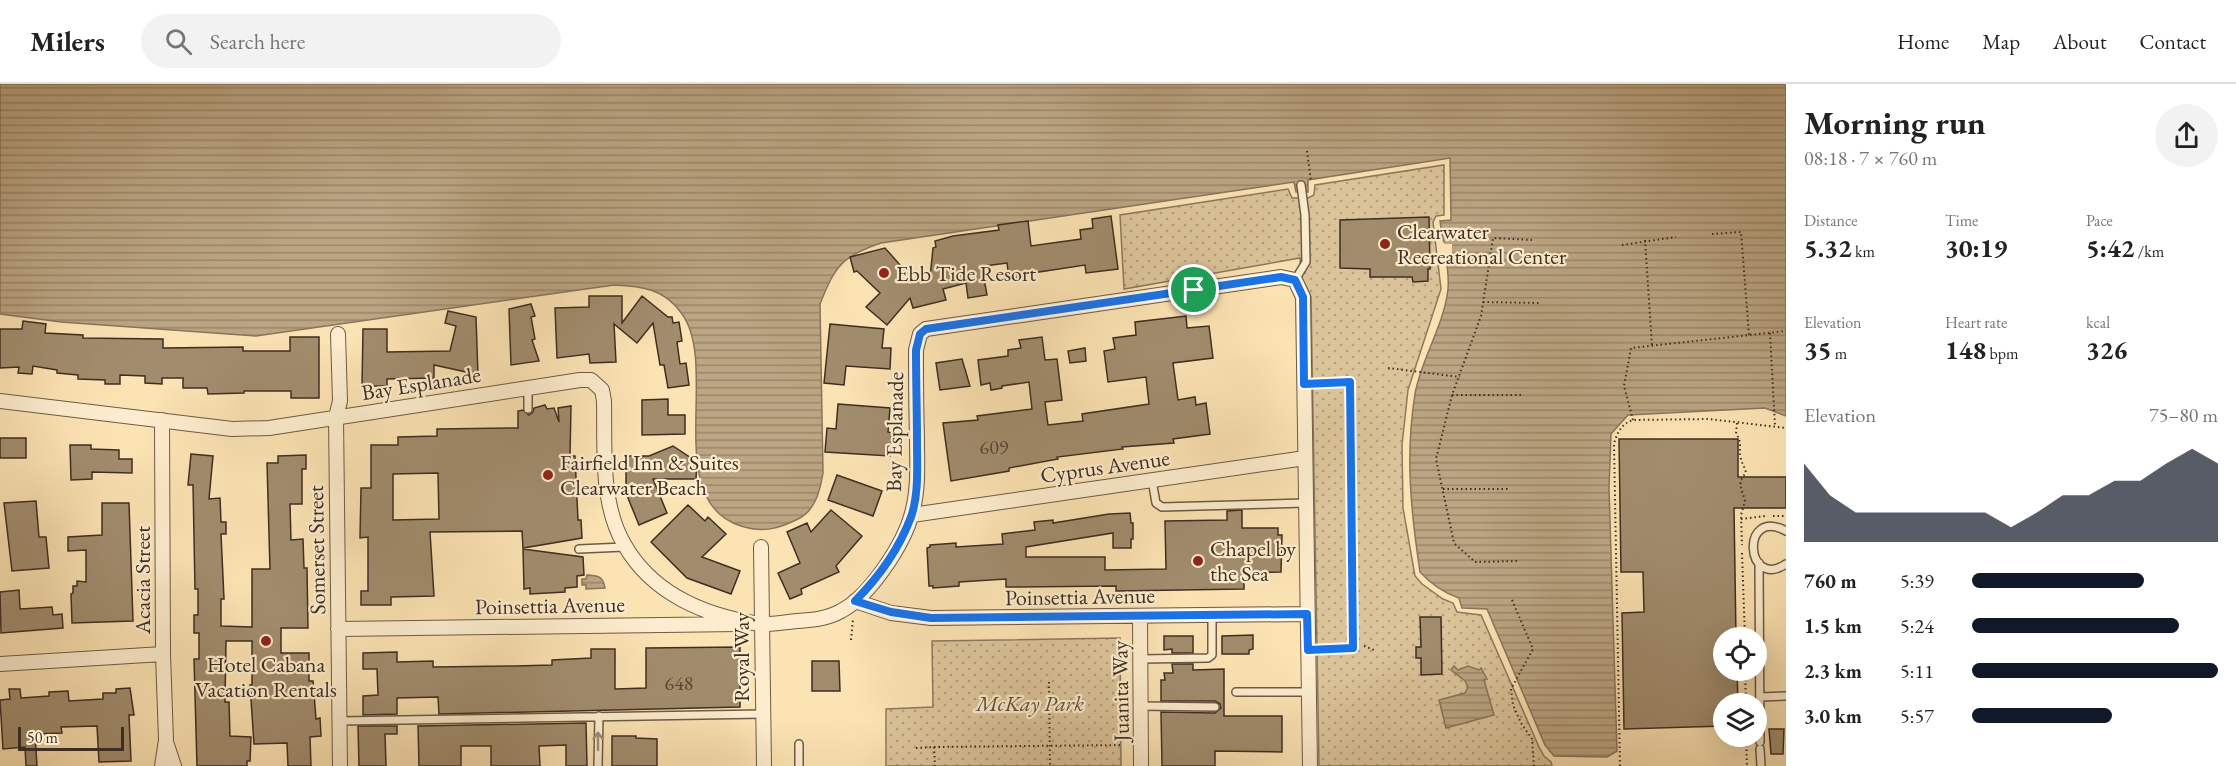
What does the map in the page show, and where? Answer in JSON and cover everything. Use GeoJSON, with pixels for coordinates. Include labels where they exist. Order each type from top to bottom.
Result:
{"type":"FeatureCollection","features":[{"type":"Feature","properties":{"kind":"street","name":"Bay Esplanade"},"geometry":{"type":"LineString","coordinates":[[0,401],[232,429],[269,428],[591,380],[602,390],[606,474],[611,511],[625,546],[636,562],[657,584],[685,603],[721,615],[762,624],[819,619],[841,611],[872,584],[899,543],[912,515],[917,469],[916,350],[920,334],[926,329],[1281,277],[1295,280]]}},
{"type":"Feature","properties":{"kind":"street"},"geometry":{"type":"LineString","coordinates":[[1295,280],[1303,297],[1310,766]]}},
{"type":"Feature","properties":{"kind":"street","name":"Somerset Street"},"geometry":{"type":"LineString","coordinates":[[338,334],[340,401],[336,417],[340,766]]}},
{"type":"Feature","properties":{"kind":"street","name":"Acacia Street"},"geometry":{"type":"LineString","coordinates":[[162,420],[163,654],[166,740],[162,766]]}},
{"type":"Feature","properties":{"kind":"street","name":"Cyprus Avenue"},"geometry":{"type":"LineString","coordinates":[[912,515],[1305,458]]}},
{"type":"Feature","properties":{"kind":"street","name":"Royal Way"},"geometry":{"type":"LineString","coordinates":[[761,547],[764,766]]}},
{"type":"Feature","properties":{"kind":"street","name":"Poinsettia Avenue"},"geometry":{"type":"LineString","coordinates":[[855,601],[891,612],[931,618],[1307,614]]}},
{"type":"Feature","properties":{"kind":"street","name":"Juanita Way"},"geometry":{"type":"LineString","coordinates":[[1140,616],[1142,766]]}},
{"type":"Feature","properties":{"kind":"street","name":"Poinsettia Avenue"},"geometry":{"type":"LineString","coordinates":[[338,629],[762,624]]}},
{"type":"Feature","properties":{"kind":"street"},"geometry":{"type":"LineString","coordinates":[[0,664],[163,654]]}},
{"type":"Feature","properties":{"kind":"street","name":"Acacia Street"},"geometry":{"type":"LineString","coordinates":[[166,740],[174,766]]}},
{"type":"Feature","properties":{"kind":"lane"},"geometry":{"type":"LineString","coordinates":[[1295,280],[1306,262],[1305,215],[1301,185]]}},
{"type":"Feature","properties":{"kind":"lane"},"geometry":{"type":"LineString","coordinates":[[1304,384],[1350,382],[1353,648],[1308,650]]}},
{"type":"Feature","properties":{"kind":"lane"},"geometry":{"type":"LineString","coordinates":[[528,388],[528,409]]}},
{"type":"Feature","properties":{"kind":"lane"},"geometry":{"type":"LineString","coordinates":[[1152,480],[1156,503],[1162,507],[1305,503]]}},
{"type":"Feature","properties":{"kind":"lane"},"geometry":{"type":"LineString","coordinates":[[1760,693],[1758,563],[1752,550],[1752,543],[1760,531],[1773,526],[1786,531]]}},
{"type":"Feature","properties":{"kind":"lane"},"geometry":{"type":"LineString","coordinates":[[579,549],[625,546]]}},
{"type":"Feature","properties":{"kind":"lane"},"geometry":{"type":"LineString","coordinates":[[1758,563],[1770,568],[1786,564]]}},
{"type":"Feature","properties":{"kind":"lane"},"geometry":{"type":"LineString","coordinates":[[1140,659],[1208,658],[1212,655],[1212,615]]}},
{"type":"Feature","properties":{"kind":"lane"},"geometry":{"type":"LineString","coordinates":[[1236,692],[1309,692]]}},
{"type":"Feature","properties":{"kind":"lane"},"geometry":{"type":"LineString","coordinates":[[1767,697],[1786,696]]}},
{"type":"Feature","properties":{"kind":"lane"},"geometry":{"type":"LineString","coordinates":[[1141,706],[1215,707]]}},
{"type":"Feature","properties":{"kind":"lane"},"geometry":{"type":"LineString","coordinates":[[340,721],[763,714]]}},
{"type":"Feature","properties":{"kind":"lane"},"geometry":{"type":"LineString","coordinates":[[598,716],[598,766]]}},
{"type":"Feature","properties":{"kind":"lane"},"geometry":{"type":"LineString","coordinates":[[799,744],[799,766]]}},
{"type":"Feature","properties":{"kind":"lane"},"geometry":{"type":"LineString","coordinates":[[1760,747],[1761,766]]}},
{"type":"Feature","properties":{"kind":"path"},"geometry":{"type":"LineString","coordinates":[[1307,151],[1312,184]]}},
{"type":"Feature","properties":{"kind":"path"},"geometry":{"type":"LineString","coordinates":[[1712,234],[1741,232],[1749,335]]}},
{"type":"Feature","properties":{"kind":"path"},"geometry":{"type":"LineString","coordinates":[[1622,245],[1676,237]]}},
{"type":"Feature","properties":{"kind":"path"},"geometry":{"type":"LineString","coordinates":[[1517,561],[1475,562],[1454,543],[1436,459],[1452,395],[1481,316],[1492,238],[1532,240]]}},
{"type":"Feature","properties":{"kind":"path"},"geometry":{"type":"LineString","coordinates":[[1645,240],[1652,346]]}},
{"type":"Feature","properties":{"kind":"path"},"geometry":{"type":"LineString","coordinates":[[1483,302],[1540,303]]}},
{"type":"Feature","properties":{"kind":"path"},"geometry":{"type":"LineString","coordinates":[[1633,420],[1623,386],[1631,348],[1786,331]]}},
{"type":"Feature","properties":{"kind":"path"},"geometry":{"type":"LineString","coordinates":[[1770,333],[1774,426]]}},
{"type":"Feature","properties":{"kind":"path"},"geometry":{"type":"LineString","coordinates":[[1388,368],[1460,377]]}},
{"type":"Feature","properties":{"kind":"path"},"geometry":{"type":"LineString","coordinates":[[1452,395],[1521,395]]}},
{"type":"Feature","properties":{"kind":"path"},"geometry":{"type":"LineString","coordinates":[[1620,766],[1614,444],[1617,432],[1633,420],[1709,419],[1786,428]]}},
{"type":"Feature","properties":{"kind":"path"},"geometry":{"type":"LineString","coordinates":[[1737,422],[1736,434],[1740,439],[1740,459],[1745,465],[1746,473],[1740,480],[1739,487],[1745,501],[1741,515],[1744,627]]}},
{"type":"Feature","properties":{"kind":"path"},"geometry":{"type":"LineString","coordinates":[[1443,489],[1510,489]]}},
{"type":"Feature","properties":{"kind":"path"},"geometry":{"type":"LineString","coordinates":[[1512,600],[1533,649],[1510,689],[1521,723],[1532,739],[1534,766]]}},
{"type":"Feature","properties":{"kind":"path"},"geometry":{"type":"LineString","coordinates":[[1048,682],[1050,766]]}},
{"type":"Feature","properties":{"kind":"path"},"geometry":{"type":"LineString","coordinates":[[916,748],[1123,745]]}},
{"type":"Feature","properties":{"kind":"path"},"geometry":{"type":"LineString","coordinates":[[934,747],[934,766]]}},
{"type":"Feature","properties":{"kind":"path"},"geometry":{"type":"LineString","coordinates":[[1746,747],[1746,766]]}},
{"type":"Feature","properties":{"kind":"green space"},"geometry":{"type":"Polygon","coordinates":[[[1444,165],[1444,215],[1436,216],[1433,222],[1441,289],[1408,390],[1402,445],[1403,508],[1415,576],[1443,599],[1453,603],[1457,612],[1481,615],[1539,747],[1552,766],[1319,766],[1311,297],[1301,276],[1300,258],[1124,289],[1120,215],[1288,189],[1292,198],[1308,198],[1314,195],[1315,185],[1444,165]]]}},
{"type":"Feature","properties":{"kind":"green space","name":"McKay Park"},"geometry":{"type":"Polygon","coordinates":[[[1120,638],[1121,766],[886,766],[886,709],[933,707],[932,641],[1120,638]]]}},
{"type":"Feature","properties":{"kind":"shaded area"},"geometry":{"type":"Polygon","coordinates":[[[0,84],[1786,84],[1786,416],[1765,408],[1628,415],[1611,434],[1609,488],[1617,751],[1607,757],[1554,756],[1545,745],[1487,609],[1462,608],[1459,598],[1438,588],[1420,572],[1412,506],[1410,440],[1418,381],[1442,316],[1448,289],[1447,264],[1440,221],[1451,220],[1450,158],[1308,180],[1308,192],[1296,192],[1294,182],[881,243],[857,253],[836,271],[820,304],[823,473],[818,493],[813,506],[798,519],[777,527],[756,529],[741,526],[717,512],[703,490],[697,462],[696,366],[692,337],[682,314],[668,299],[643,288],[614,285],[256,336],[61,322],[0,314],[0,84]]]}},
{"type":"Feature","properties":{"kind":"shaded area"},"geometry":{"type":"Polygon","coordinates":[[[587,575],[600,577],[605,588],[586,589],[586,585],[582,585],[582,579],[586,579],[587,575]]]}},
{"type":"Feature","properties":{"kind":"shaded area"},"geometry":{"type":"Polygon","coordinates":[[[1454,666],[1458,670],[1468,666],[1479,670],[1481,668],[1487,679],[1484,680],[1494,715],[1446,728],[1439,700],[1465,693],[1468,687],[1465,681],[1451,670],[1454,666]]]}},
{"type":"Feature","properties":{"kind":"pier"},"geometry":{"type":"Polygon","coordinates":[[[1439,238],[1445,244],[1452,244],[1452,260],[1442,260],[1439,238]]]}},
{"type":"Feature","properties":{"kind":"building"},"geometry":{"type":"Polygon","coordinates":[[[1111,216],[1118,269],[1086,273],[1085,265],[1026,274],[1026,277],[1009,279],[1007,263],[985,266],[986,273],[983,273],[987,295],[968,298],[966,283],[943,289],[946,300],[913,308],[910,298],[887,325],[866,307],[880,293],[857,271],[854,272],[850,257],[885,248],[915,282],[930,278],[935,241],[953,236],[999,230],[998,225],[1028,221],[1031,246],[1081,239],[1080,230],[1093,228],[1092,219],[1111,216]]]}},
{"type":"Feature","properties":{"kind":"building","name":"Clearwater Recreational Center"},"geometry":{"type":"Polygon","coordinates":[[[1429,217],[1430,269],[1428,269],[1428,281],[1413,282],[1412,277],[1370,277],[1370,269],[1340,268],[1340,220],[1429,217]]]}},
{"type":"Feature","properties":{"kind":"building"},"geometry":{"type":"Polygon","coordinates":[[[589,296],[622,296],[622,323],[642,296],[668,317],[672,317],[673,323],[679,322],[682,341],[677,342],[680,364],[686,363],[689,385],[668,388],[664,365],[660,365],[653,323],[637,343],[614,324],[616,362],[590,363],[589,354],[557,358],[555,308],[589,307],[589,296]]]}},
{"type":"Feature","properties":{"kind":"building"},"geometry":{"type":"Polygon","coordinates":[[[531,304],[535,316],[531,317],[535,339],[532,340],[539,361],[511,365],[509,309],[531,304]]]}},
{"type":"Feature","properties":{"kind":"building"},"geometry":{"type":"Polygon","coordinates":[[[448,311],[476,317],[478,376],[467,376],[466,372],[434,365],[434,378],[387,379],[387,386],[362,386],[363,329],[387,329],[387,352],[450,351],[456,326],[445,323],[448,311]]]}},
{"type":"Feature","properties":{"kind":"building"},"geometry":{"type":"Polygon","coordinates":[[[1186,316],[1187,328],[1209,326],[1213,358],[1173,363],[1178,400],[1195,397],[1196,405],[1206,403],[1210,434],[1173,439],[1174,443],[1122,447],[1123,449],[1057,457],[1058,459],[1009,468],[1009,471],[951,481],[943,423],[978,420],[977,416],[1032,409],[1029,382],[991,390],[990,383],[981,385],[978,360],[1008,356],[1008,350],[1021,348],[1019,340],[1042,337],[1045,360],[1057,359],[1062,400],[1045,402],[1048,425],[1083,421],[1082,414],[1149,404],[1146,377],[1108,382],[1104,351],[1115,349],[1113,338],[1136,335],[1135,322],[1186,316]]]}},
{"type":"Feature","properties":{"kind":"building"},"geometry":{"type":"Polygon","coordinates":[[[23,321],[46,324],[45,333],[83,335],[83,338],[163,339],[163,348],[243,347],[243,351],[290,351],[290,337],[319,337],[319,398],[291,398],[291,391],[208,394],[207,388],[183,388],[183,378],[162,378],[162,384],[145,383],[145,376],[120,375],[120,384],[105,384],[105,380],[78,379],[78,375],[57,373],[57,370],[33,366],[32,374],[18,373],[19,367],[0,368],[0,329],[22,329],[23,321]]]}},
{"type":"Feature","properties":{"kind":"building"},"geometry":{"type":"Polygon","coordinates":[[[830,324],[884,329],[882,348],[891,348],[890,369],[846,366],[844,385],[824,383],[830,324]]]}},
{"type":"Feature","properties":{"kind":"building"},"geometry":{"type":"Polygon","coordinates":[[[1085,348],[1086,361],[1070,363],[1068,351],[1085,348]]]}},
{"type":"Feature","properties":{"kind":"building"},"geometry":{"type":"Polygon","coordinates":[[[962,359],[970,386],[940,390],[936,363],[962,359]]]}},
{"type":"Feature","properties":{"kind":"building"},"geometry":{"type":"Polygon","coordinates":[[[668,399],[668,415],[685,415],[685,434],[642,435],[642,400],[668,399]]]}},
{"type":"Feature","properties":{"kind":"building"},"geometry":{"type":"Polygon","coordinates":[[[838,404],[890,408],[888,432],[892,433],[890,456],[825,452],[827,428],[836,429],[838,404]]]}},
{"type":"Feature","properties":{"kind":"building"},"geometry":{"type":"Polygon","coordinates":[[[545,405],[547,409],[554,408],[559,422],[558,408],[571,406],[570,456],[575,456],[578,520],[581,520],[582,538],[523,548],[522,531],[430,532],[434,596],[391,597],[391,605],[361,605],[361,591],[368,591],[368,537],[360,538],[361,488],[371,488],[371,445],[398,445],[398,437],[437,436],[437,429],[518,428],[518,411],[523,410],[529,415],[534,408],[545,405]],[[438,473],[393,474],[393,520],[439,519],[438,473]]]}},
{"type":"Feature","properties":{"kind":"building"},"geometry":{"type":"Polygon","coordinates":[[[0,438],[26,438],[26,458],[0,458],[0,438]]]}},
{"type":"Feature","properties":{"kind":"building"},"geometry":{"type":"Polygon","coordinates":[[[1619,439],[1738,439],[1738,477],[1786,477],[1786,508],[1734,508],[1736,627],[1713,627],[1713,681],[1737,681],[1738,693],[1713,693],[1713,726],[1624,729],[1622,613],[1644,612],[1643,572],[1621,572],[1619,439]]]}},
{"type":"Feature","properties":{"kind":"building"},"geometry":{"type":"Polygon","coordinates":[[[70,445],[91,445],[91,449],[119,450],[119,459],[132,459],[132,473],[92,472],[92,479],[71,480],[70,445]]]}},
{"type":"Feature","properties":{"kind":"building"},"geometry":{"type":"Polygon","coordinates":[[[673,446],[697,462],[696,479],[653,479],[667,513],[639,525],[626,493],[626,456],[649,456],[673,446]]]}},
{"type":"Feature","properties":{"kind":"building"},"geometry":{"type":"Polygon","coordinates":[[[191,454],[213,456],[209,499],[220,498],[221,522],[226,522],[226,534],[221,534],[224,599],[221,599],[221,626],[252,627],[252,569],[270,569],[267,463],[278,463],[278,456],[306,455],[306,469],[302,469],[302,504],[290,504],[291,540],[303,539],[304,568],[307,568],[308,628],[281,628],[281,653],[309,653],[309,681],[313,681],[316,719],[320,718],[321,736],[310,737],[311,766],[288,766],[287,743],[254,744],[250,685],[252,685],[252,641],[226,641],[225,702],[229,702],[230,736],[251,737],[250,761],[247,761],[247,766],[197,766],[194,659],[199,659],[199,633],[194,633],[194,615],[198,615],[198,589],[195,589],[193,485],[188,485],[191,454]]]}},
{"type":"Feature","properties":{"kind":"building"},"geometry":{"type":"Polygon","coordinates":[[[837,475],[882,491],[873,516],[828,500],[837,475]]]}},
{"type":"Feature","properties":{"kind":"building"},"geometry":{"type":"Polygon","coordinates":[[[36,501],[39,537],[46,537],[49,568],[12,571],[4,503],[36,501]]]}},
{"type":"Feature","properties":{"kind":"building"},"geometry":{"type":"Polygon","coordinates":[[[102,503],[129,503],[133,621],[72,623],[71,594],[73,586],[77,586],[77,581],[86,582],[86,550],[68,551],[68,537],[102,535],[102,503]]]}},
{"type":"Feature","properties":{"kind":"building"},"geometry":{"type":"Polygon","coordinates":[[[688,505],[705,521],[708,517],[726,534],[702,557],[740,571],[731,594],[687,578],[651,542],[688,505]]]}},
{"type":"Feature","properties":{"kind":"building"},"geometry":{"type":"Polygon","coordinates":[[[831,510],[862,536],[836,566],[839,572],[801,589],[802,594],[790,599],[778,573],[800,563],[787,532],[807,523],[811,532],[831,510]]]}},
{"type":"Feature","properties":{"kind":"building"},"geometry":{"type":"Polygon","coordinates":[[[1242,510],[1242,528],[1278,528],[1278,535],[1282,535],[1281,572],[1244,573],[1244,589],[1116,591],[1116,586],[1006,587],[1006,579],[959,582],[959,586],[933,588],[929,586],[927,548],[930,545],[956,543],[956,547],[1003,544],[1002,534],[1035,530],[1034,522],[1053,520],[1053,523],[1130,513],[1131,523],[1133,523],[1131,548],[1113,548],[1113,533],[1026,547],[1026,557],[1105,557],[1105,570],[1166,569],[1165,521],[1227,520],[1227,511],[1242,510]]]}},
{"type":"Feature","properties":{"kind":"building"},"geometry":{"type":"Polygon","coordinates":[[[523,549],[583,557],[584,575],[577,576],[577,587],[565,588],[565,592],[530,594],[530,588],[524,589],[523,549]]]}},
{"type":"Feature","properties":{"kind":"building"},"geometry":{"type":"Polygon","coordinates":[[[19,590],[20,609],[52,607],[53,615],[62,614],[63,628],[1,633],[0,592],[19,590]]]}},
{"type":"Feature","properties":{"kind":"building"},"geometry":{"type":"Polygon","coordinates":[[[1420,617],[1441,617],[1442,674],[1421,675],[1421,658],[1416,658],[1416,647],[1421,647],[1420,617]]]}},
{"type":"Feature","properties":{"kind":"building"},"geometry":{"type":"Polygon","coordinates":[[[1253,635],[1253,649],[1249,650],[1249,654],[1222,654],[1222,636],[1253,635]]]}},
{"type":"Feature","properties":{"kind":"building"},"geometry":{"type":"Polygon","coordinates":[[[1164,636],[1193,636],[1193,653],[1172,653],[1172,649],[1164,650],[1164,636]]]}},
{"type":"Feature","properties":{"kind":"building"},"geometry":{"type":"Polygon","coordinates":[[[740,647],[740,707],[439,714],[438,697],[397,698],[397,714],[363,715],[363,696],[378,695],[377,669],[363,669],[363,653],[397,652],[397,662],[433,661],[433,667],[515,666],[552,665],[552,660],[591,658],[591,649],[615,649],[615,689],[646,688],[646,648],[740,647]]]}},
{"type":"Feature","properties":{"kind":"building"},"geometry":{"type":"Polygon","coordinates":[[[812,661],[839,661],[840,691],[812,691],[812,661]]]}},
{"type":"Feature","properties":{"kind":"building"},"geometry":{"type":"Polygon","coordinates":[[[1172,664],[1193,664],[1193,670],[1224,669],[1224,716],[1282,716],[1282,752],[1215,751],[1215,766],[1162,766],[1161,712],[1215,713],[1221,708],[1220,704],[1215,701],[1161,701],[1161,680],[1165,680],[1164,673],[1173,673],[1172,664]]]}},
{"type":"Feature","properties":{"kind":"building"},"geometry":{"type":"Polygon","coordinates":[[[130,688],[134,715],[129,715],[131,761],[99,762],[97,726],[61,727],[62,733],[35,734],[37,766],[26,766],[25,747],[3,749],[0,700],[10,699],[9,689],[20,689],[21,698],[49,696],[49,692],[68,691],[69,701],[103,699],[103,693],[116,693],[116,689],[130,688]]]}},
{"type":"Feature","properties":{"kind":"building"},"geometry":{"type":"Polygon","coordinates":[[[586,723],[587,766],[566,766],[566,745],[539,746],[540,766],[491,766],[491,746],[461,746],[461,766],[419,766],[418,726],[586,723]]]}},
{"type":"Feature","properties":{"kind":"building"},"geometry":{"type":"Polygon","coordinates":[[[358,726],[397,726],[397,734],[385,734],[386,766],[359,766],[358,726]]]}},
{"type":"Feature","properties":{"kind":"building"},"geometry":{"type":"Polygon","coordinates":[[[1769,729],[1784,729],[1783,754],[1771,754],[1769,729]]]}},
{"type":"Feature","properties":{"kind":"building"},"geometry":{"type":"Polygon","coordinates":[[[612,736],[657,739],[657,766],[612,766],[612,736]]]}},
{"type":"Feature","properties":{"kind":"place","name":"Clearwater Recreational Center"},"geometry":{"type":"Point","coordinates":[1385,244]}},
{"type":"Feature","properties":{"kind":"place","name":"Ebb Tide Resort"},"geometry":{"type":"Point","coordinates":[884,273]}},
{"type":"Feature","properties":{"kind":"place","name":"Fairfield Inn & Suites Clearwater Beach"},"geometry":{"type":"Point","coordinates":[548,475]}},
{"type":"Feature","properties":{"kind":"place","name":"Chapel by the Sea"},"geometry":{"type":"Point","coordinates":[1198,561]}},
{"type":"Feature","properties":{"kind":"place","name":"Hotel Cabana Vacation Rentals"},"geometry":{"type":"Point","coordinates":[266,641]}},
{"type":"Feature","properties":{"kind":"route"},"geometry":{"type":"LineString","coordinates":[[1281,277],[1295,280],[1303,297],[1304,384],[1350,382],[1353,648],[1308,650],[1307,614],[931,618],[891,612],[855,601],[872,584],[886,564],[912,515],[917,469],[916,350],[920,334],[933,327],[1194,290],[1281,277]]}}]}
